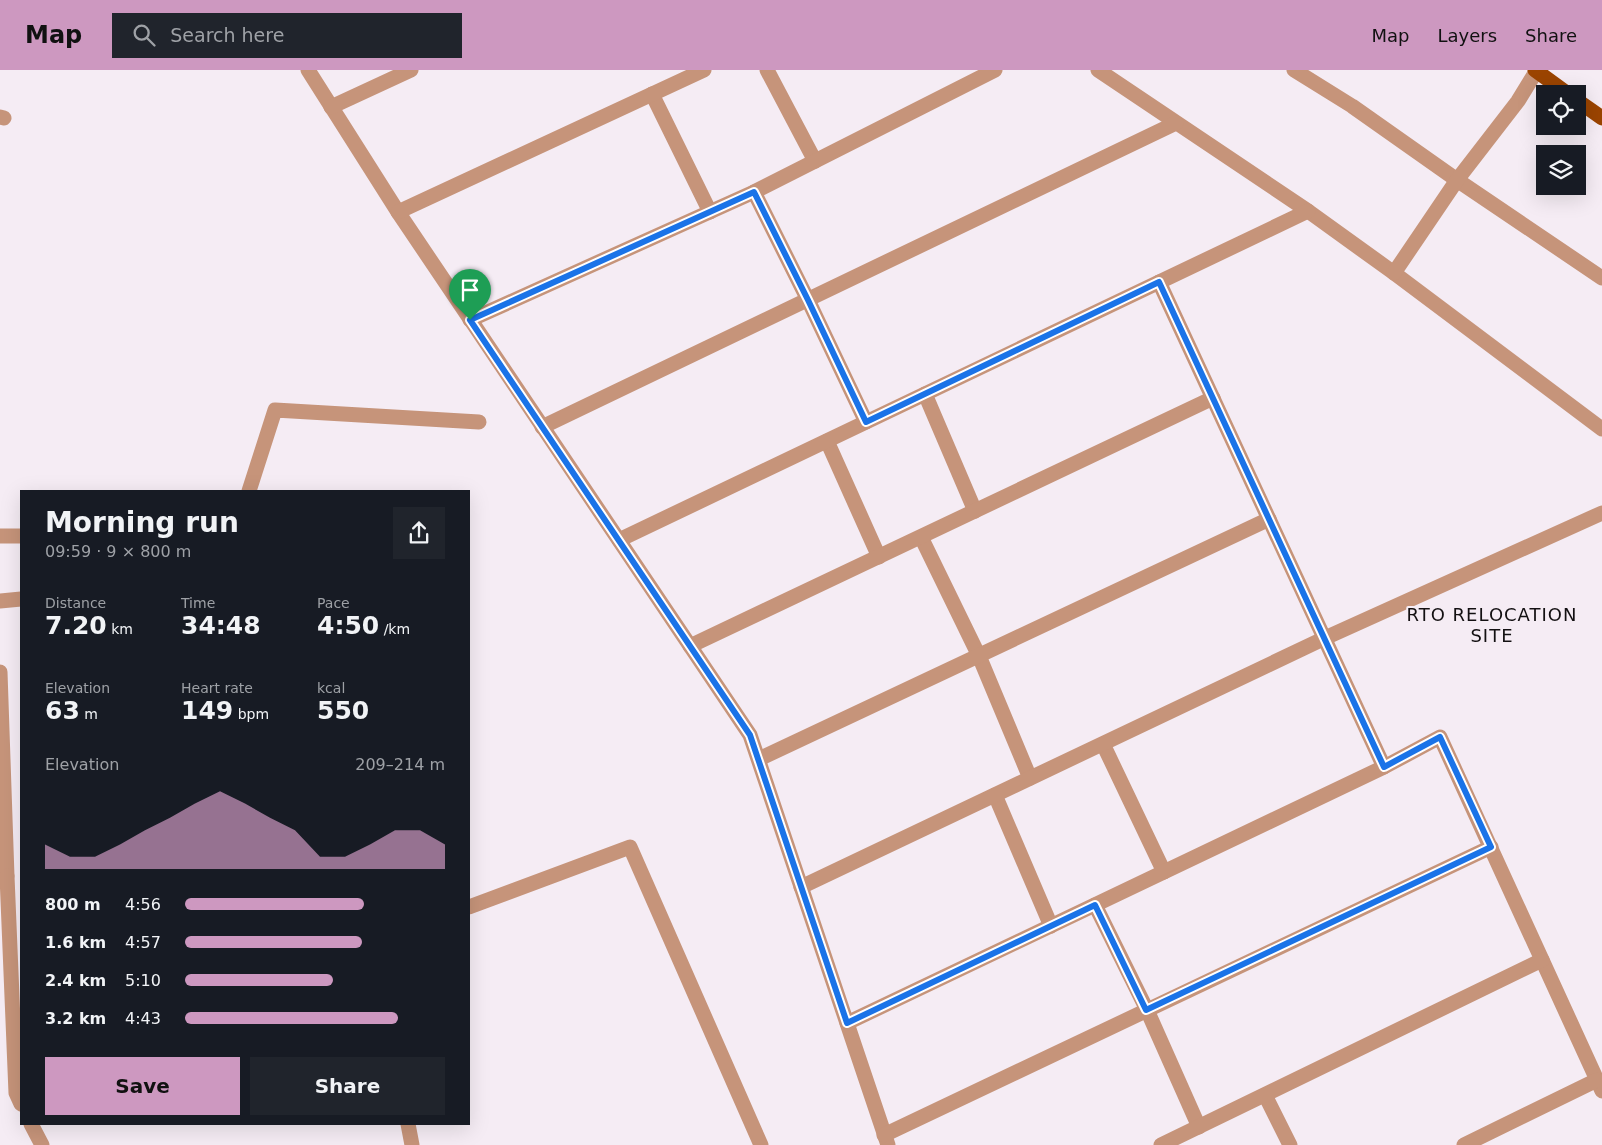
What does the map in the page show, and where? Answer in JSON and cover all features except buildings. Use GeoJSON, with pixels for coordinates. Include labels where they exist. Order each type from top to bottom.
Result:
{"type":"FeatureCollection","features":[{"type":"Feature","properties":{"kind":"main road"},"geometry":{"type":"LineString","coordinates":[[1536,70],[1556,85]]}},
{"type":"Feature","properties":{"kind":"main road"},"geometry":{"type":"LineString","coordinates":[[1586,107],[1602,118]]}},
{"type":"Feature","properties":{"kind":"street"},"geometry":{"type":"LineString","coordinates":[[308,70],[398,212],[750,735],[886,1140],[1146,1010],[1491,847]]}},
{"type":"Feature","properties":{"kind":"street"},"geometry":{"type":"LineString","coordinates":[[331,107],[411,70]]}},
{"type":"Feature","properties":{"kind":"street"},"geometry":{"type":"LineString","coordinates":[[767,70],[815,162]]}},
{"type":"Feature","properties":{"kind":"street"},"geometry":{"type":"LineString","coordinates":[[470,320],[754,192],[995,70]]}},
{"type":"Feature","properties":{"kind":"street"},"geometry":{"type":"LineString","coordinates":[[1098,70],[1308,211],[1394,272],[1602,429]]}},
{"type":"Feature","properties":{"kind":"street"},"geometry":{"type":"LineString","coordinates":[[1294,70],[1352,106],[1602,278]]}},
{"type":"Feature","properties":{"kind":"street"},"geometry":{"type":"LineString","coordinates":[[1394,272],[1457,180],[1518,100],[1536,70]]}},
{"type":"Feature","properties":{"kind":"street"},"geometry":{"type":"LineString","coordinates":[[398,212],[652,94],[697,71]]}},
{"type":"Feature","properties":{"kind":"street"},"geometry":{"type":"LineString","coordinates":[[652,94],[710,212]]}},
{"type":"Feature","properties":{"kind":"street"},"geometry":{"type":"LineString","coordinates":[[542,427],[1176,123]]}},
{"type":"Feature","properties":{"kind":"street"},"geometry":{"type":"LineString","coordinates":[[754,192],[866,422]]}},
{"type":"Feature","properties":{"kind":"street"},"geometry":{"type":"LineString","coordinates":[[619,540],[1308,211]]}},
{"type":"Feature","properties":{"kind":"street"},"geometry":{"type":"LineString","coordinates":[[1159,282],[1384,767]]}},
{"type":"Feature","properties":{"kind":"street"},"geometry":{"type":"LineString","coordinates":[[925,394],[975,511]]}},
{"type":"Feature","properties":{"kind":"street"},"geometry":{"type":"LineString","coordinates":[[690,646],[1213,398]]}},
{"type":"Feature","properties":{"kind":"street"},"geometry":{"type":"LineString","coordinates":[[249,490],[275,410],[479,422]]}},
{"type":"Feature","properties":{"kind":"street"},"geometry":{"type":"LineString","coordinates":[[827,441],[879,556]]}},
{"type":"Feature","properties":{"kind":"street"},"geometry":{"type":"LineString","coordinates":[[801,887],[1325,638],[1602,513]]}},
{"type":"Feature","properties":{"kind":"street"},"geometry":{"type":"LineString","coordinates":[[759,759],[1270,519]]}},
{"type":"Feature","properties":{"kind":"street"},"geometry":{"type":"LineString","coordinates":[[0,536],[20,536]]}},
{"type":"Feature","properties":{"kind":"street"},"geometry":{"type":"LineString","coordinates":[[921,536],[980,656],[1030,778]]}},
{"type":"Feature","properties":{"kind":"street"},"geometry":{"type":"LineString","coordinates":[[0,601],[20,600]]}},
{"type":"Feature","properties":{"kind":"street"},"geometry":{"type":"LineString","coordinates":[[0,672],[4,876],[16,1093],[20,1102]]}},
{"type":"Feature","properties":{"kind":"street"},"geometry":{"type":"LineString","coordinates":[[847,1023],[1384,767],[1440,737],[1599,1085],[1464,1145]]}},
{"type":"Feature","properties":{"kind":"street"},"geometry":{"type":"LineString","coordinates":[[1102,744],[1164,872]]}},
{"type":"Feature","properties":{"kind":"street"},"geometry":{"type":"LineString","coordinates":[[995,795],[1050,926]]}},
{"type":"Feature","properties":{"kind":"street"},"geometry":{"type":"LineString","coordinates":[[470,907],[630,847],[761,1145]]}},
{"type":"Feature","properties":{"kind":"street"},"geometry":{"type":"LineString","coordinates":[[1095,905],[1146,1010],[1199,1127]]}},
{"type":"Feature","properties":{"kind":"street"},"geometry":{"type":"LineString","coordinates":[[1166,1144],[1542,960]]}},
{"type":"Feature","properties":{"kind":"street"},"geometry":{"type":"LineString","coordinates":[[1265,1095],[1290,1145]]}},
{"type":"Feature","properties":{"kind":"street"},"geometry":{"type":"LineString","coordinates":[[32,1125],[42,1145]]}},
{"type":"Feature","properties":{"kind":"street"},"geometry":{"type":"LineString","coordinates":[[408,1125],[412,1145]]}},
{"type":"Feature","properties":{"kind":"district","name":"RTO RELOCATION SITE"},"geometry":{"type":"Point","coordinates":[1492,624]}},
{"type":"Feature","properties":{"kind":"route"},"geometry":{"type":"LineString","coordinates":[[754,192],[866,422],[1159,282],[1384,767],[1440,737],[1491,847],[1146,1010],[1095,905],[847,1023],[750,735],[470,320],[754,192]]}}]}
